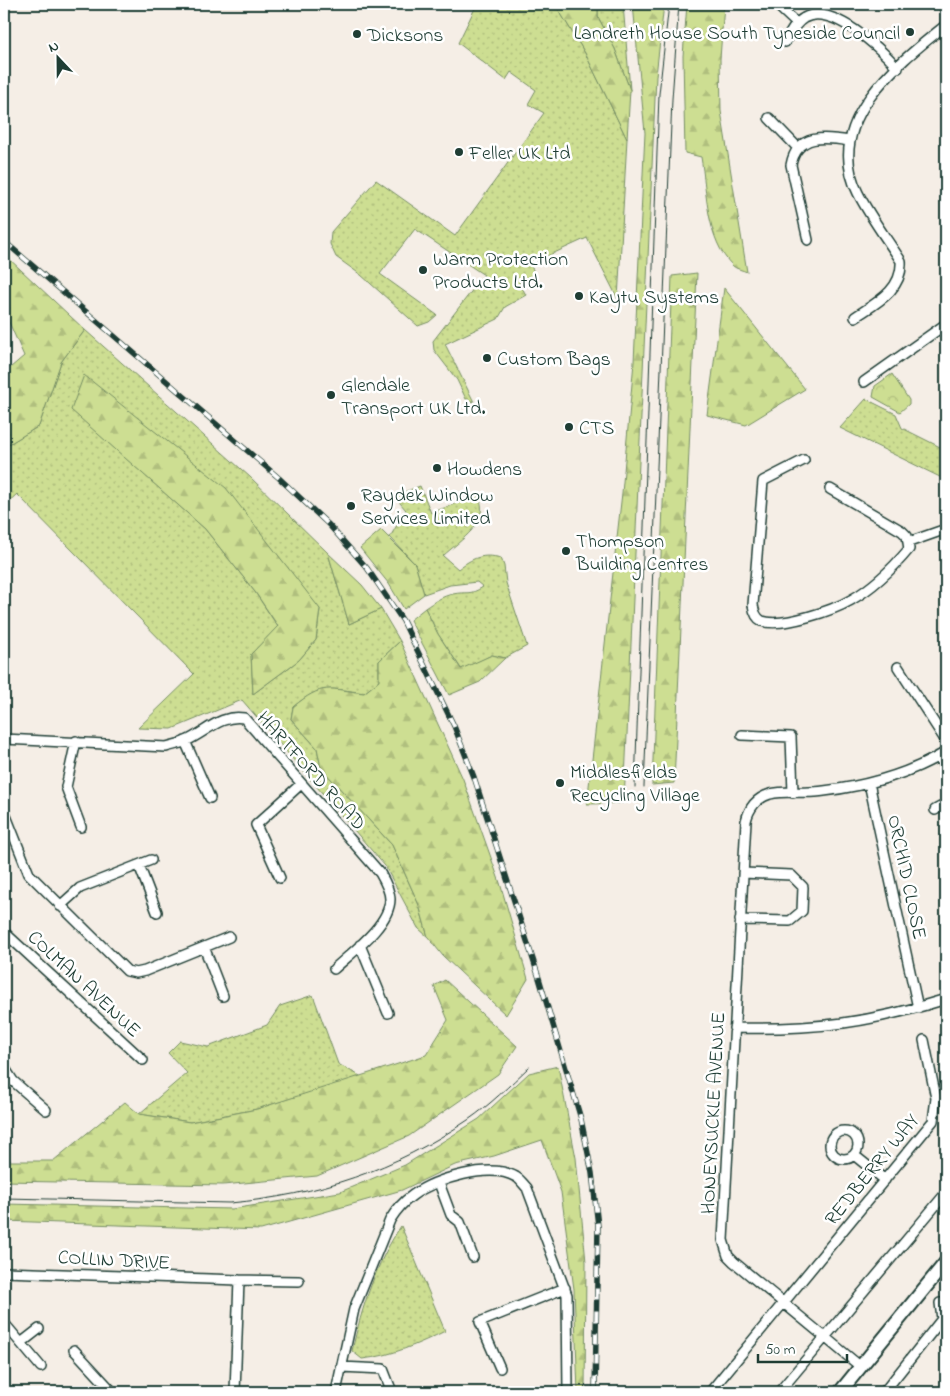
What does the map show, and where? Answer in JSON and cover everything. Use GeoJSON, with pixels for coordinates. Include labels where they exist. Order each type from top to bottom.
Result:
{"type":"FeatureCollection","features":[{"type":"Feature","properties":{"kind":"street"},"geometry":{"type":"LineString","coordinates":[[780,8],[797,24]]}},
{"type":"Feature","properties":{"kind":"street"},"geometry":{"type":"LineString","coordinates":[[785,42],[797,24],[804,18],[816,14],[827,15],[876,46],[898,68]]}},
{"type":"Feature","properties":{"kind":"street"},"geometry":{"type":"LineString","coordinates":[[855,317],[886,296],[896,286],[902,272],[901,261],[858,193],[851,174],[850,134],[861,109],[877,87],[946,25]]}},
{"type":"Feature","properties":{"kind":"street"},"geometry":{"type":"LineString","coordinates":[[769,118],[798,148]]}},
{"type":"Feature","properties":{"kind":"street"},"geometry":{"type":"LineString","coordinates":[[808,240],[791,165],[793,155],[798,148],[818,137],[850,141]]}},
{"type":"Feature","properties":{"kind":"street"},"geometry":{"type":"LineString","coordinates":[[864,382],[946,324]]}},
{"type":"Feature","properties":{"kind":"street"},"geometry":{"type":"LineString","coordinates":[[804,460],[764,480],[753,605],[757,618],[763,621],[810,616],[852,599],[909,549],[909,542],[902,531],[830,488]]}},
{"type":"Feature","properties":{"kind":"street"},"geometry":{"type":"LineString","coordinates":[[909,542],[946,529]]}},
{"type":"Feature","properties":{"kind":"street"},"geometry":{"type":"LineString","coordinates":[[898,666],[946,741]]}},
{"type":"Feature","properties":{"kind":"street","name":"HARTFORD ROAD"},"geometry":{"type":"LineString","coordinates":[[4,739],[76,741],[166,747],[185,742],[220,721],[234,716],[244,718],[380,873],[386,886],[390,899],[385,916],[378,927],[334,969]]}},
{"type":"Feature","properties":{"kind":"street"},"geometry":{"type":"LineString","coordinates":[[742,735],[791,737],[793,793],[823,792],[869,783],[912,769],[943,754],[946,770]]}},
{"type":"Feature","properties":{"kind":"street"},"geometry":{"type":"LineString","coordinates":[[76,741],[66,787],[81,827]]}},
{"type":"Feature","properties":{"kind":"street"},"geometry":{"type":"LineString","coordinates":[[185,742],[210,798]]}},
{"type":"Feature","properties":{"kind":"street","name":"ORCHID CLOSE"},"geometry":{"type":"LineString","coordinates":[[869,783],[918,1008]]}},
{"type":"Feature","properties":{"kind":"street"},"geometry":{"type":"LineString","coordinates":[[280,878],[256,825],[302,784]]}},
{"type":"Feature","properties":{"kind":"street","name":"HONEYSUCKLE AVENUE"},"geometry":{"type":"LineString","coordinates":[[793,793],[771,794],[756,802],[748,812],[746,821],[723,1240],[728,1256],[734,1262],[861,1367]]}},
{"type":"Feature","properties":{"kind":"street"},"geometry":{"type":"LineString","coordinates":[[935,810],[946,804]]}},
{"type":"Feature","properties":{"kind":"street"},"geometry":{"type":"LineString","coordinates":[[4,811],[29,874],[127,971],[136,973],[145,971],[229,937]]}},
{"type":"Feature","properties":{"kind":"street"},"geometry":{"type":"LineString","coordinates":[[60,906],[80,888],[152,860]]}},
{"type":"Feature","properties":{"kind":"street"},"geometry":{"type":"LineString","coordinates":[[138,865],[157,912]]}},
{"type":"Feature","properties":{"kind":"street"},"geometry":{"type":"LineString","coordinates":[[740,920],[790,921],[802,911],[803,887],[791,875],[743,873]]}},
{"type":"Feature","properties":{"kind":"street","name":"COLMAN AVENUE"},"geometry":{"type":"LineString","coordinates":[[4,932],[143,1060]]}},
{"type":"Feature","properties":{"kind":"street"},"geometry":{"type":"LineString","coordinates":[[360,945],[388,1013]]}},
{"type":"Feature","properties":{"kind":"street"},"geometry":{"type":"LineString","coordinates":[[204,947],[223,996]]}},
{"type":"Feature","properties":{"kind":"street"},"geometry":{"type":"LineString","coordinates":[[734,1028],[790,1030],[837,1026],[946,1000]]}},
{"type":"Feature","properties":{"kind":"street","name":"REDBERRY WAY"},"geometry":{"type":"LineString","coordinates":[[710,1392],[932,1121],[935,1114],[936,1098],[924,1040]]}},
{"type":"Feature","properties":{"kind":"street"},"geometry":{"type":"LineString","coordinates":[[4,1067],[13,1081],[46,1110]]}},
{"type":"Feature","properties":{"kind":"street"},"geometry":{"type":"LineString","coordinates":[[854,1155],[885,1180]]}},
{"type":"Feature","properties":{"kind":"street"},"geometry":{"type":"LineString","coordinates":[[336,1392],[354,1309],[390,1220],[398,1207],[415,1193],[439,1183],[469,1172],[493,1171],[515,1176],[527,1188],[568,1295],[568,1392]]}},
{"type":"Feature","properties":{"kind":"street"},"geometry":{"type":"LineString","coordinates":[[439,1183],[451,1215],[460,1222],[473,1257]]}},
{"type":"Feature","properties":{"kind":"street"},"geometry":{"type":"LineString","coordinates":[[779,1392],[946,1193]]}},
{"type":"Feature","properties":{"kind":"street"},"geometry":{"type":"LineString","coordinates":[[840,1392],[946,1262]]}},
{"type":"Feature","properties":{"kind":"street","name":"COLLIN DRIVE"},"geometry":{"type":"LineString","coordinates":[[4,1272],[224,1281],[299,1281]]}},
{"type":"Feature","properties":{"kind":"street"},"geometry":{"type":"LineString","coordinates":[[234,1392],[239,1280]]}},
{"type":"Feature","properties":{"kind":"street"},"geometry":{"type":"LineString","coordinates":[[500,1368],[480,1322],[565,1288]]}},
{"type":"Feature","properties":{"kind":"street"},"geometry":{"type":"LineString","coordinates":[[884,1392],[944,1318],[940,1303]]}},
{"type":"Feature","properties":{"kind":"street"},"geometry":{"type":"LineString","coordinates":[[4,1324],[41,1366]]}},
{"type":"Feature","properties":{"kind":"street"},"geometry":{"type":"LineString","coordinates":[[21,1343],[38,1329]]}},
{"type":"Feature","properties":{"kind":"street"},"geometry":{"type":"LineString","coordinates":[[74,1350],[113,1392]]}},
{"type":"Feature","properties":{"kind":"street"},"geometry":{"type":"LineString","coordinates":[[341,1366],[383,1369],[392,1392]]}},
{"type":"Feature","properties":{"kind":"green space"},"geometry":{"type":"Polygon","coordinates":[[[477,4],[555,4],[585,53],[627,139],[618,299],[587,238],[530,264],[535,274],[519,282],[526,295],[505,307],[498,319],[445,344],[474,402],[466,399],[457,380],[434,350],[433,341],[484,275],[415,229],[380,274],[437,315],[429,322],[418,326],[361,275],[336,257],[330,244],[331,232],[376,180],[455,236],[544,113],[528,104],[536,90],[511,72],[506,80],[458,43],[477,4]]]}},
{"type":"Feature","properties":{"kind":"green space"},"geometry":{"type":"Polygon","coordinates":[[[555,4],[598,4],[598,17],[615,49],[630,90],[627,139],[585,53],[555,4]]]}},
{"type":"Feature","properties":{"kind":"green space"},"geometry":{"type":"Polygon","coordinates":[[[598,4],[623,4],[630,90],[615,49],[598,17],[598,4]]]}},
{"type":"Feature","properties":{"kind":"green space"},"geometry":{"type":"Polygon","coordinates":[[[633,4],[664,4],[656,76],[624,803],[587,804],[622,493],[634,362],[645,133],[633,4]]]}},
{"type":"Feature","properties":{"kind":"green space"},"geometry":{"type":"Polygon","coordinates":[[[687,4],[724,4],[720,59],[721,111],[747,272],[733,266],[717,243],[709,215],[701,157],[685,153],[683,56],[687,4]]]}},
{"type":"Feature","properties":{"kind":"green space"},"geometry":{"type":"Polygon","coordinates":[[[5,255],[85,330],[61,362],[39,426],[4,447],[4,373],[24,356],[4,311],[5,255]]]}},
{"type":"Feature","properties":{"kind":"green space"},"geometry":{"type":"Polygon","coordinates":[[[697,273],[674,783],[652,785],[672,276],[697,273]]]}},
{"type":"Feature","properties":{"kind":"green space"},"geometry":{"type":"Polygon","coordinates":[[[724,288],[805,389],[746,425],[707,415],[724,288]]]}},
{"type":"Feature","properties":{"kind":"green space"},"geometry":{"type":"Polygon","coordinates":[[[85,330],[250,477],[328,553],[349,624],[381,609],[400,641],[379,661],[379,681],[364,693],[334,689],[311,694],[293,707],[291,719],[317,748],[321,768],[392,845],[419,905],[428,937],[418,928],[385,866],[242,700],[172,729],[138,728],[194,674],[17,494],[4,506],[4,447],[39,426],[61,362],[85,330]],[[72,410],[205,529],[255,592],[278,627],[251,654],[253,694],[299,660],[316,640],[320,609],[72,410]]]}},
{"type":"Feature","properties":{"kind":"green space"},"geometry":{"type":"Polygon","coordinates":[[[892,374],[909,400],[909,404],[900,412],[873,397],[875,386],[892,374]]]}},
{"type":"Feature","properties":{"kind":"green space"},"geometry":{"type":"Polygon","coordinates":[[[84,375],[226,488],[320,609],[316,640],[299,660],[253,694],[251,654],[278,626],[255,592],[205,529],[71,410],[84,375]]]}},
{"type":"Feature","properties":{"kind":"green space"},"geometry":{"type":"Polygon","coordinates":[[[866,399],[896,414],[902,428],[946,450],[946,480],[840,428],[866,399]]]}},
{"type":"Feature","properties":{"kind":"green space"},"geometry":{"type":"Polygon","coordinates":[[[420,486],[431,513],[478,495],[481,514],[478,522],[465,537],[443,556],[458,569],[478,557],[501,558],[506,583],[527,646],[505,658],[492,655],[462,670],[438,634],[425,608],[445,596],[471,592],[483,587],[477,582],[450,585],[424,594],[415,564],[390,537],[406,510],[394,496],[420,486]]]}},
{"type":"Feature","properties":{"kind":"green space"},"geometry":{"type":"Polygon","coordinates":[[[381,530],[415,564],[424,594],[404,609],[389,584],[360,548],[381,530]]]}},
{"type":"Feature","properties":{"kind":"green space"},"geometry":{"type":"Polygon","coordinates":[[[328,553],[362,585],[381,609],[349,624],[328,553]]]}},
{"type":"Feature","properties":{"kind":"green space"},"geometry":{"type":"Polygon","coordinates":[[[425,608],[438,634],[461,669],[492,655],[505,658],[480,682],[449,695],[410,620],[425,608]]]}},
{"type":"Feature","properties":{"kind":"green space"},"geometry":{"type":"Polygon","coordinates":[[[400,641],[463,779],[500,883],[528,979],[506,1015],[443,956],[428,937],[419,905],[392,845],[321,768],[317,748],[291,719],[293,707],[303,699],[319,691],[334,689],[364,693],[379,681],[379,661],[400,641]]]}},
{"type":"Feature","properties":{"kind":"green space"},"geometry":{"type":"Polygon","coordinates":[[[445,980],[517,1046],[498,1074],[409,1136],[317,1176],[223,1185],[4,1181],[4,1161],[53,1161],[125,1102],[139,1114],[190,1122],[257,1109],[426,1055],[448,1020],[434,986],[445,980]]]}},
{"type":"Feature","properties":{"kind":"green space"},"geometry":{"type":"Polygon","coordinates":[[[313,995],[338,1064],[362,1077],[257,1109],[190,1122],[139,1114],[187,1073],[168,1053],[180,1041],[208,1047],[267,1025],[280,1006],[313,995]]]}},
{"type":"Feature","properties":{"kind":"green space"},"geometry":{"type":"Polygon","coordinates":[[[558,1066],[576,1158],[586,1262],[585,1392],[578,1392],[574,1289],[561,1192],[542,1140],[494,1156],[455,1165],[402,1190],[261,1230],[4,1221],[4,1204],[232,1209],[340,1192],[405,1165],[479,1119],[529,1073],[558,1066]]]}},
{"type":"Feature","properties":{"kind":"green space"},"geometry":{"type":"Polygon","coordinates":[[[401,1226],[445,1331],[405,1349],[362,1359],[352,1351],[360,1318],[377,1270],[401,1226]]]}},
{"type":"Feature","properties":{"kind":"tram line"},"geometry":{"type":"LineString","coordinates":[[635,787],[659,94],[669,4]]}},
{"type":"Feature","properties":{"kind":"tram line"},"geometry":{"type":"LineString","coordinates":[[644,787],[672,99],[679,4]]}},
{"type":"Feature","properties":{"kind":"tram line"},"geometry":{"type":"LineString","coordinates":[[4,1198],[230,1203],[294,1194],[355,1177],[384,1166],[440,1138],[484,1108],[529,1067]]}},
{"type":"Feature","properties":{"kind":"railway"},"geometry":{"type":"LineString","coordinates":[[4,241],[279,478],[329,525],[367,568],[403,621],[454,726],[474,777],[539,978],[581,1119],[592,1173],[598,1226],[595,1392]]}},
{"type":"Feature","properties":{"kind":"place","name":"Landreth House South Tyneside Council"},"geometry":{"type":"Point","coordinates":[910,32]}},
{"type":"Feature","properties":{"kind":"place","name":"Dicksons"},"geometry":{"type":"Point","coordinates":[357,34]}},
{"type":"Feature","properties":{"kind":"place","name":"Feller UK Ltd"},"geometry":{"type":"Point","coordinates":[459,152]}},
{"type":"Feature","properties":{"kind":"place","name":"Warm Protection Products Ltd."},"geometry":{"type":"Point","coordinates":[423,270]}},
{"type":"Feature","properties":{"kind":"place","name":"Kaytu Systems"},"geometry":{"type":"Point","coordinates":[579,296]}},
{"type":"Feature","properties":{"kind":"place","name":"Custom Bags"},"geometry":{"type":"Point","coordinates":[487,358]}},
{"type":"Feature","properties":{"kind":"place","name":"Glendale Transport UK Ltd."},"geometry":{"type":"Point","coordinates":[331,395]}},
{"type":"Feature","properties":{"kind":"place","name":"CTS"},"geometry":{"type":"Point","coordinates":[569,427]}},
{"type":"Feature","properties":{"kind":"place","name":"Howdens"},"geometry":{"type":"Point","coordinates":[437,468]}},
{"type":"Feature","properties":{"kind":"place","name":"Raydek Window Services Limited"},"geometry":{"type":"Point","coordinates":[351,506]}},
{"type":"Feature","properties":{"kind":"place","name":"Thompson Building Centres"},"geometry":{"type":"Point","coordinates":[566,551]}},
{"type":"Feature","properties":{"kind":"place","name":"Middlesfields Recycling Village"},"geometry":{"type":"Point","coordinates":[560,783]}}]}
